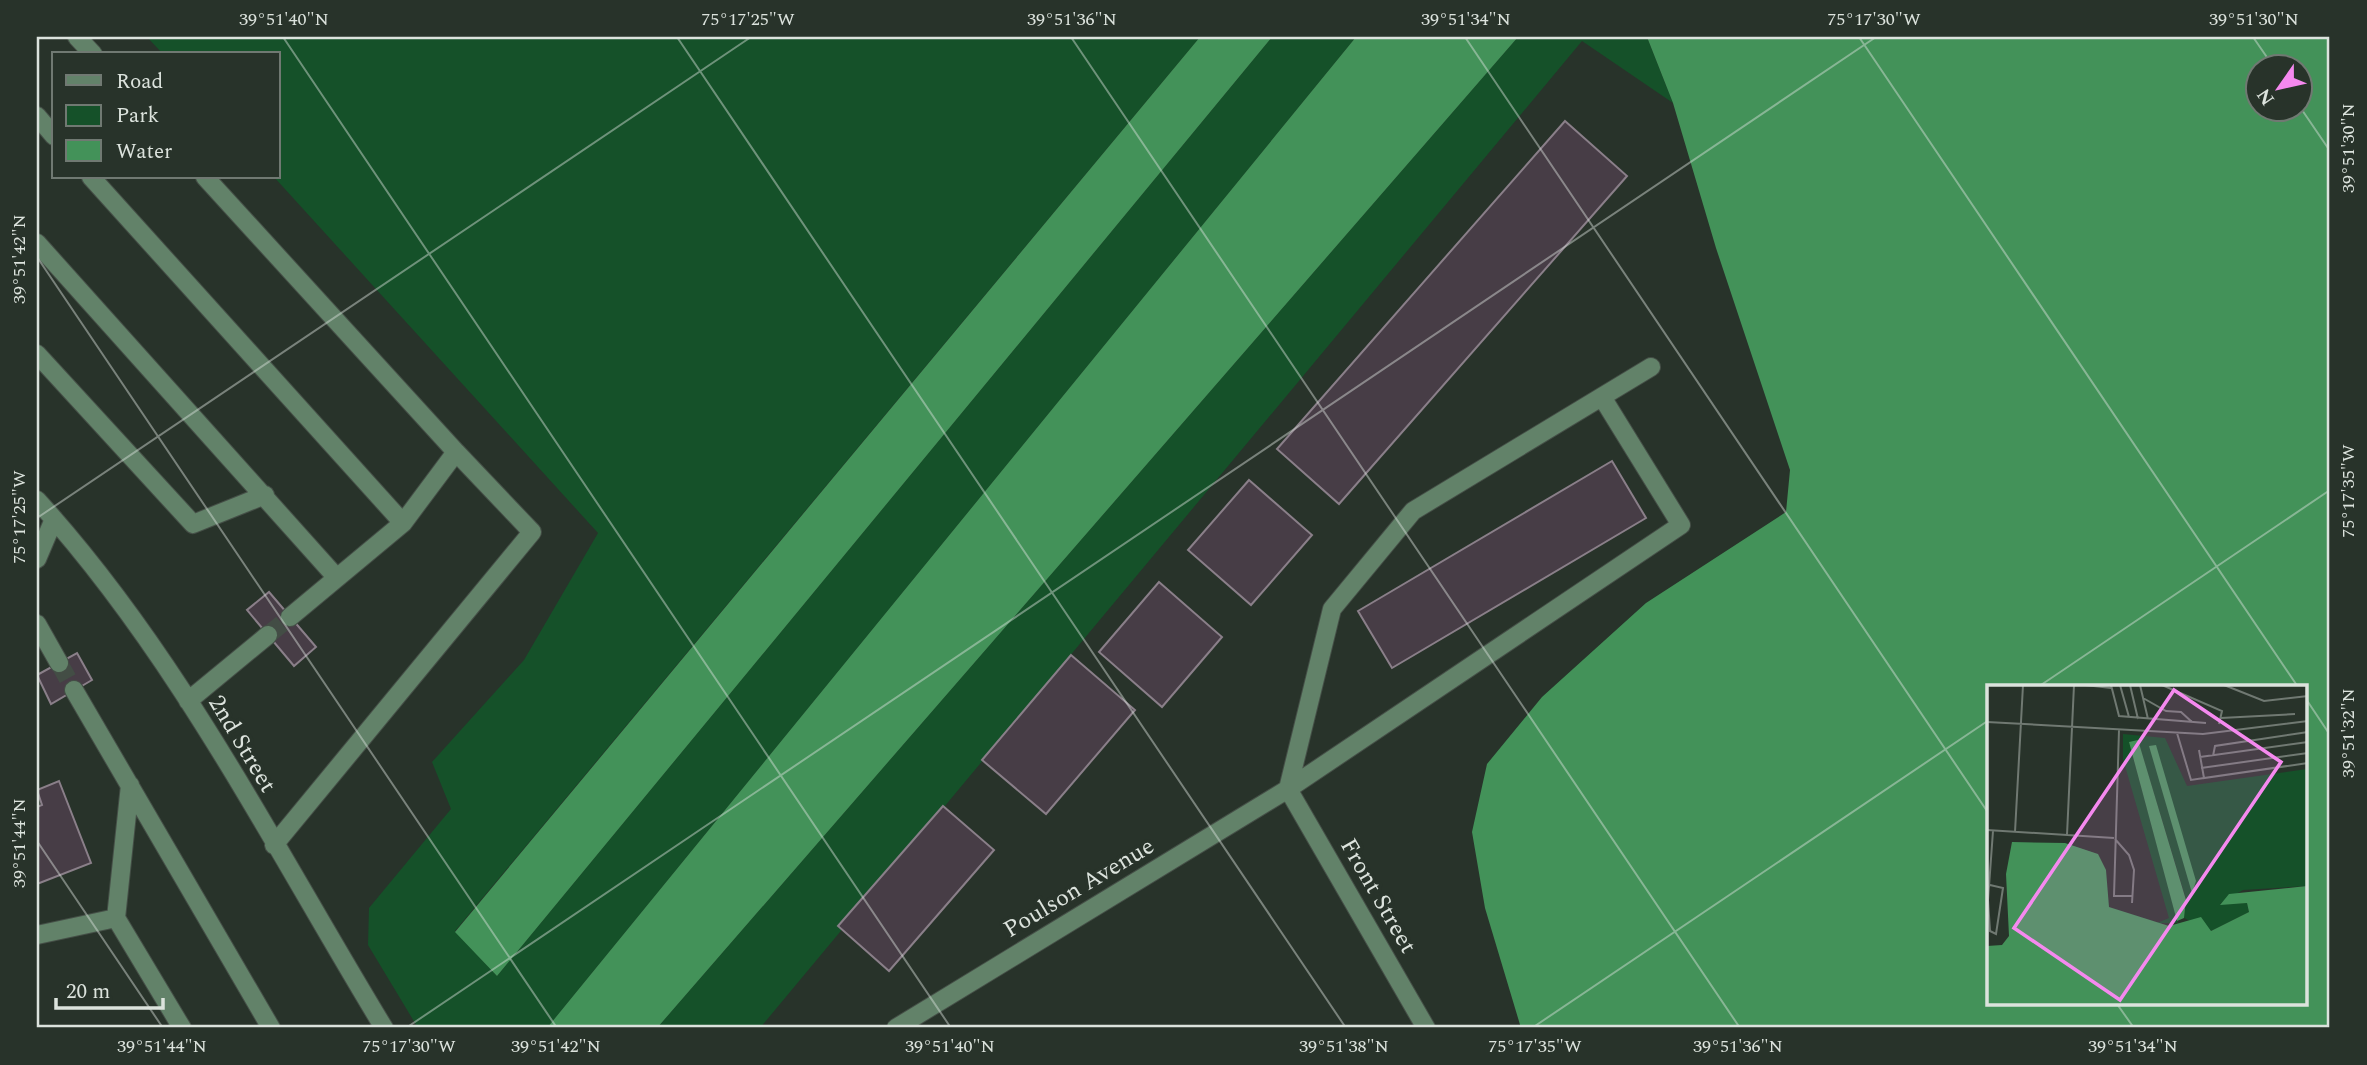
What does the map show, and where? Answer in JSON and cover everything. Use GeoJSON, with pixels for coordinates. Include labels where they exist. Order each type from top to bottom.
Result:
{"type":"FeatureCollection","features":[{"type":"Feature","properties":{"kind":"street"},"geometry":{"type":"LineString","coordinates":[[77,37],[91,52]]}},
{"type":"Feature","properties":{"kind":"street"},"geometry":{"type":"LineString","coordinates":[[37,116],[52,134]]}},
{"type":"Feature","properties":{"kind":"street"},"geometry":{"type":"LineString","coordinates":[[92,178],[403,523]]}},
{"type":"Feature","properties":{"kind":"street"},"geometry":{"type":"LineString","coordinates":[[206,178],[456,452],[532,531],[274,845]]}},
{"type":"Feature","properties":{"kind":"street"},"geometry":{"type":"LineString","coordinates":[[37,243],[337,578]]}},
{"type":"Feature","properties":{"kind":"street"},"geometry":{"type":"LineString","coordinates":[[37,354],[193,524],[265,495]]}},
{"type":"Feature","properties":{"kind":"street"},"geometry":{"type":"LineString","coordinates":[[1288,789],[1332,609],[1413,511],[1651,367]]}},
{"type":"Feature","properties":{"kind":"street","name":"Poulson Avenue"},"geometry":{"type":"LineString","coordinates":[[896,1028],[1288,789],[1681,525],[1602,397]]}},
{"type":"Feature","properties":{"kind":"street"},"geometry":{"type":"LineString","coordinates":[[290,617],[403,523],[456,452]]}},
{"type":"Feature","properties":{"kind":"street","name":"2nd Street"},"geometry":{"type":"LineString","coordinates":[[37,500],[111,587],[188,701],[384,1028]]}},
{"type":"Feature","properties":{"kind":"street"},"geometry":{"type":"LineString","coordinates":[[37,559],[54,519]]}},
{"type":"Feature","properties":{"kind":"street"},"geometry":{"type":"LineString","coordinates":[[37,624],[59,663]]}},
{"type":"Feature","properties":{"kind":"street"},"geometry":{"type":"LineString","coordinates":[[188,701],[268,635]]}},
{"type":"Feature","properties":{"kind":"street"},"geometry":{"type":"LineString","coordinates":[[74,690],[271,1028]]}},
{"type":"Feature","properties":{"kind":"street"},"geometry":{"type":"LineString","coordinates":[[130,785],[116,918],[182,1028]]}},
{"type":"Feature","properties":{"kind":"street","name":"Front Street"},"geometry":{"type":"LineString","coordinates":[[1288,789],[1426,1028]]}},
{"type":"Feature","properties":{"kind":"street"},"geometry":{"type":"LineString","coordinates":[[37,934],[116,918]]}},
{"type":"Feature","properties":{"kind":"green space"},"geometry":{"type":"Polygon","coordinates":[[[147,37],[1200,37],[455,931],[497,976],[1272,37],[1356,37],[547,1028],[418,1028],[368,945],[369,908],[451,809],[432,762],[524,660],[598,533],[275,178],[280,178],[280,52],[161,52],[147,37]]]}},
{"type":"Feature","properties":{"kind":"green space"},"geometry":{"type":"Polygon","coordinates":[[[1518,37],[1647,37],[1673,103],[1582,41],[760,1028],[657,1028],[1518,37]]]}},
{"type":"Feature","properties":{"kind":"water"},"geometry":{"type":"Polygon","coordinates":[[[1200,37],[1272,37],[497,976],[455,932],[1200,37]]]}},
{"type":"Feature","properties":{"kind":"water"},"geometry":{"type":"Polygon","coordinates":[[[1356,37],[1518,37],[657,1028],[547,1028],[1356,37]]]}},
{"type":"Feature","properties":{"kind":"water"},"geometry":{"type":"Polygon","coordinates":[[[1647,37],[2330,37],[2330,1028],[1521,1028],[1485,908],[1472,832],[1487,764],[1542,697],[1646,603],[1786,512],[1790,470],[1716,248],[1673,103],[1647,37]]]}},
{"type":"Feature","properties":{"kind":"building"},"geometry":{"type":"Polygon","coordinates":[[[1565,121],[1627,176],[1339,504],[1277,449],[1565,121]]]}},
{"type":"Feature","properties":{"kind":"building"},"geometry":{"type":"Polygon","coordinates":[[[1612,461],[1646,518],[1392,668],[1358,611],[1612,461]]]}},
{"type":"Feature","properties":{"kind":"building"},"geometry":{"type":"Polygon","coordinates":[[[1249,480],[1312,535],[1251,605],[1188,550],[1249,480]]]}},
{"type":"Feature","properties":{"kind":"building"},"geometry":{"type":"Polygon","coordinates":[[[1159,582],[1222,637],[1162,707],[1099,652],[1159,582]]]}},
{"type":"Feature","properties":{"kind":"building"},"geometry":{"type":"Polygon","coordinates":[[[269,592],[316,647],[294,666],[247,610],[269,592]]]}},
{"type":"Feature","properties":{"kind":"building"},"geometry":{"type":"Polygon","coordinates":[[[77,653],[92,680],[51,704],[37,675],[77,653]]]}},
{"type":"Feature","properties":{"kind":"building"},"geometry":{"type":"Polygon","coordinates":[[[1071,655],[1135,710],[1046,814],[982,760],[1071,655]]]}},
{"type":"Feature","properties":{"kind":"building"},"geometry":{"type":"Polygon","coordinates":[[[59,781],[91,863],[37,884],[37,807],[42,805],[37,790],[59,781]]]}},
{"type":"Feature","properties":{"kind":"building"},"geometry":{"type":"Polygon","coordinates":[[[943,806],[994,850],[889,971],[838,926],[943,806]]]}},
{"type":"Feature","properties":{"kind":"tunnel"},"geometry":{"type":"LineString","coordinates":[[268,635],[290,617]]}},
{"type":"Feature","properties":{"kind":"tunnel"},"geometry":{"type":"LineString","coordinates":[[59,663],[74,690]]}}]}
